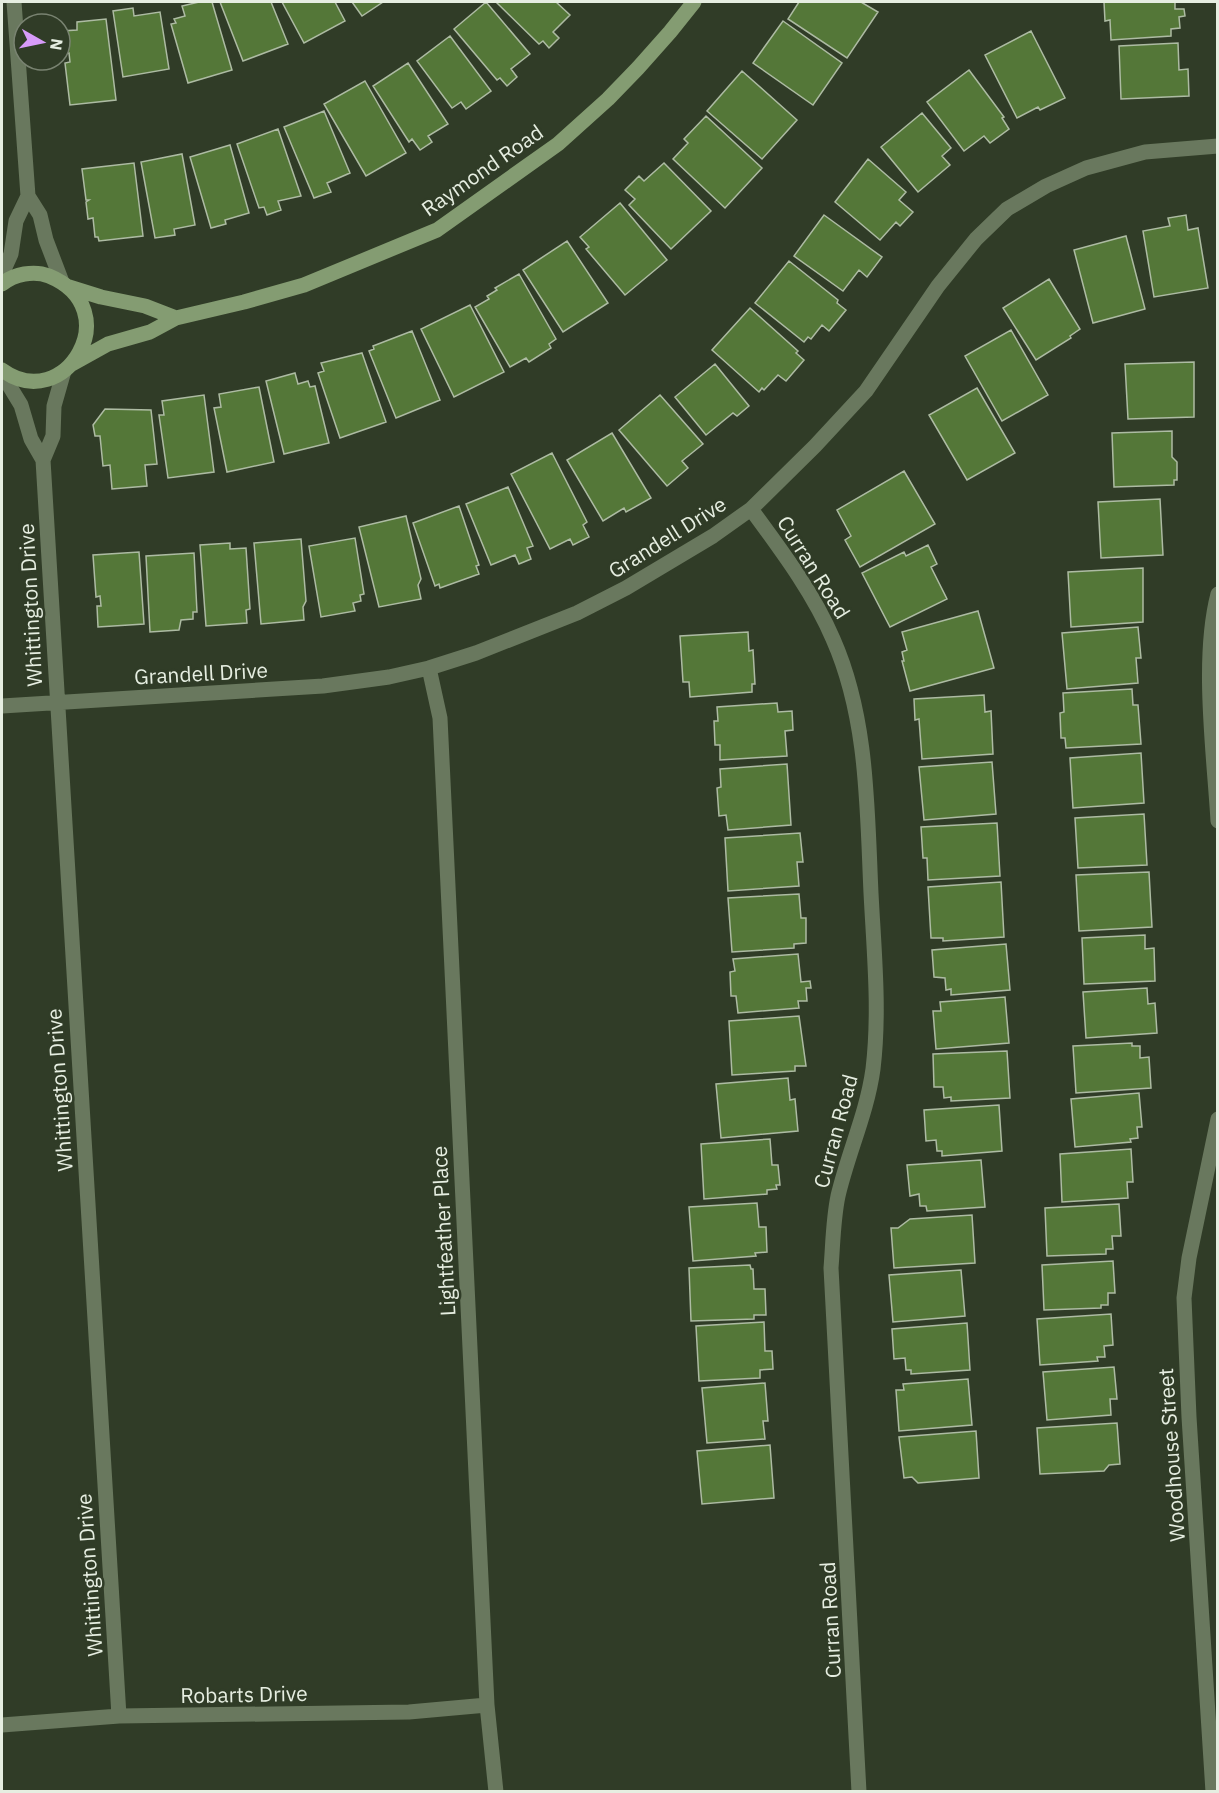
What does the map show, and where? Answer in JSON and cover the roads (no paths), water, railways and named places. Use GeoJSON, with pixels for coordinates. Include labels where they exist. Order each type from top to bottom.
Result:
{"type":"FeatureCollection","features":[{"type":"Feature","properties":{"kind":"street"},"geometry":{"type":"LineString","coordinates":[[14,2],[28,196],[40,215],[46,240],[66,284],[79,298],[85,311],[87,325],[85,339],[81,352],[68,367]]}},
{"type":"Feature","properties":{"kind":"street","name":"Raymond Road"},"geometry":{"type":"LineString","coordinates":[[2,372],[22,380],[37,381],[51,378],[108,344],[150,332],[176,318],[304,285],[438,230],[558,144],[608,99],[638,68],[694,2]]}},
{"type":"Feature","properties":{"kind":"street","name":"Grandell Drive"},"geometry":{"type":"LineString","coordinates":[[2,706],[323,686],[429,668],[512,640],[602,601],[713,536],[751,509],[815,446],[866,391],[938,286],[976,239],[1006,209],[1046,186],[1086,168],[1146,152],[1218,147]]}},
{"type":"Feature","properties":{"kind":"street"},"geometry":{"type":"LineString","coordinates":[[2,274],[11,254],[16,221],[28,196]]}},
{"type":"Feature","properties":{"kind":"street"},"geometry":{"type":"LineString","coordinates":[[2,284],[26,273],[45,274],[101,297],[145,306],[176,318]]}},
{"type":"Feature","properties":{"kind":"street","name":"Whittington Drive"},"geometry":{"type":"LineString","coordinates":[[68,367],[54,406],[53,436],[43,460],[119,1716]]}},
{"type":"Feature","properties":{"kind":"street","name":"Whittington Drive"},"geometry":{"type":"LineString","coordinates":[[2,372],[21,405],[31,439],[43,460]]}},
{"type":"Feature","properties":{"kind":"street","name":"Curran Road"},"geometry":{"type":"LineString","coordinates":[[751,509],[801,578],[834,639],[851,692],[866,789],[877,998],[876,1034],[873,1071],[865,1107],[838,1195],[831,1268],[859,1791]]}},
{"type":"Feature","properties":{"kind":"street"},"geometry":{"type":"LineString","coordinates":[[1218,594],[1212,631],[1210,669],[1218,820]]}},
{"type":"Feature","properties":{"kind":"street","name":"Lightfeather Place"},"geometry":{"type":"LineString","coordinates":[[429,668],[440,718],[487,1705],[496,1791]]}},
{"type":"Feature","properties":{"kind":"street","name":"Woodhouse Street"},"geometry":{"type":"LineString","coordinates":[[1213,1791],[1189,1417],[1184,1298],[1189,1258],[1218,1119]]}},
{"type":"Feature","properties":{"kind":"street","name":"Robarts Drive"},"geometry":{"type":"LineString","coordinates":[[2,1725],[119,1716],[409,1712],[487,1705]]}}]}
